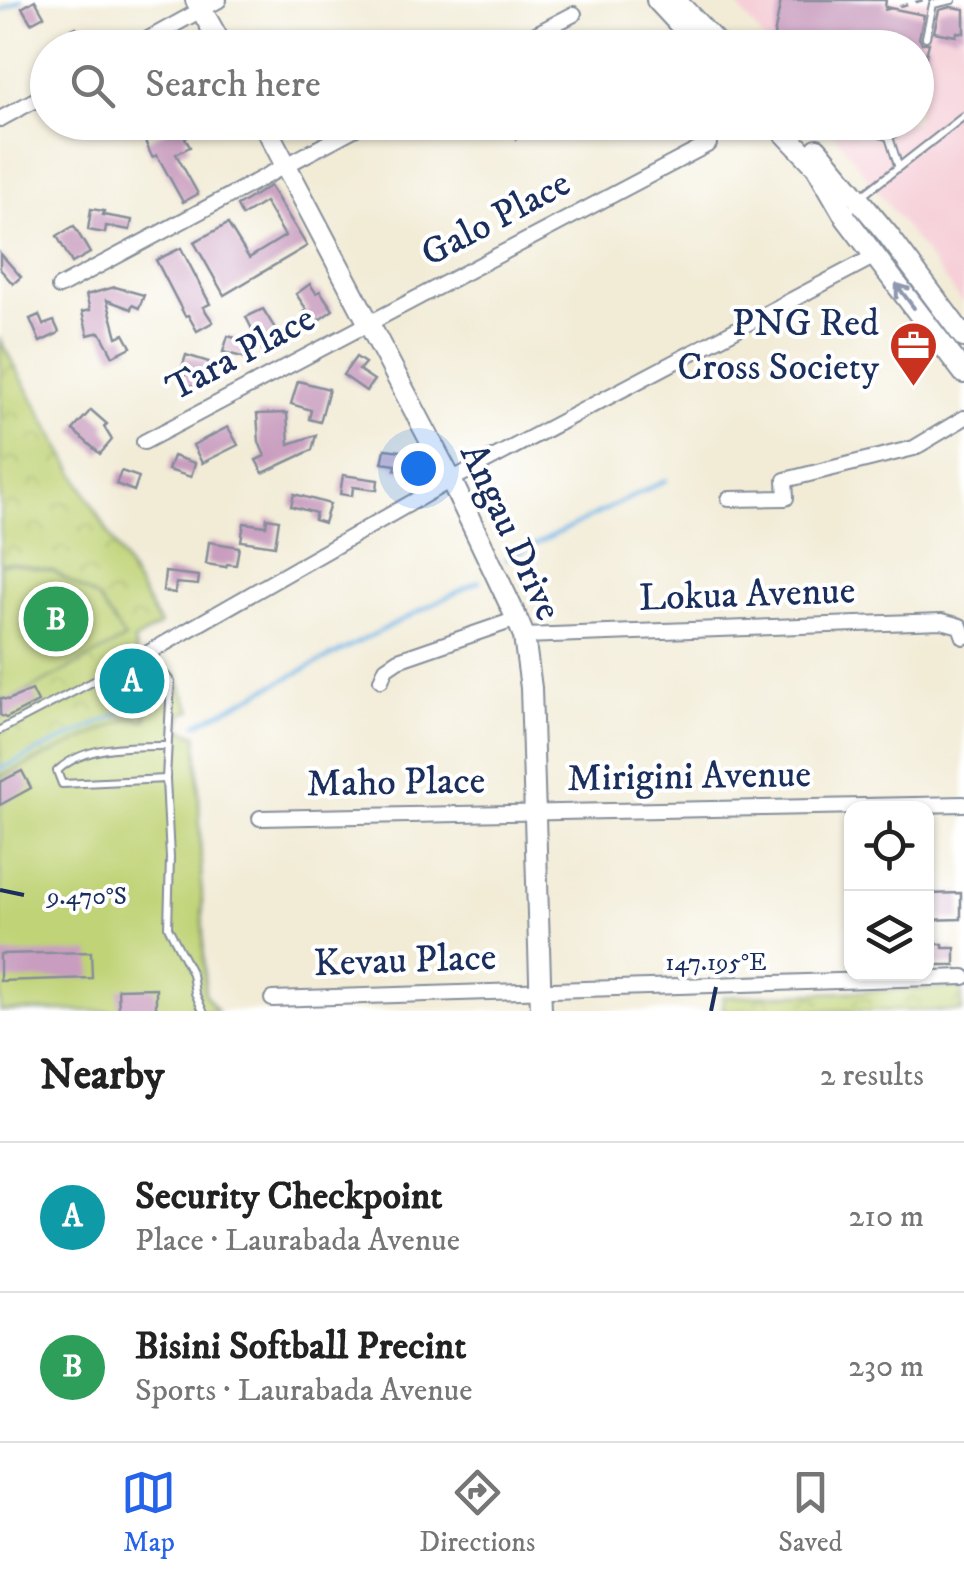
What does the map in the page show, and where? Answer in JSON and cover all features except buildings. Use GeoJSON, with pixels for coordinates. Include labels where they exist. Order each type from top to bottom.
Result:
{"type":"FeatureCollection","features":[{"type":"Feature","properties":{"kind":"street"},"geometry":{"type":"LineString","coordinates":[[664,2],[687,30]]}},
{"type":"Feature","properties":{"kind":"street"},"geometry":{"type":"LineString","coordinates":[[664,2],[699,30]]}},
{"type":"Feature","properties":{"kind":"street"},"geometry":{"type":"LineString","coordinates":[[162,30],[206,3],[216,30]]}},
{"type":"Feature","properties":{"kind":"street"},"geometry":{"type":"LineString","coordinates":[[543,30],[574,14]]}},
{"type":"Feature","properties":{"kind":"street"},"geometry":{"type":"LineString","coordinates":[[0,119],[30,103]]}},
{"type":"Feature","properties":{"kind":"street","name":"Angau Drive"},"geometry":{"type":"LineString","coordinates":[[273,140],[451,480],[520,627],[531,688],[542,1011]]}},
{"type":"Feature","properties":{"kind":"street"},"geometry":{"type":"LineString","coordinates":[[59,288],[333,140]]}},
{"type":"Feature","properties":{"kind":"street"},"geometry":{"type":"LineString","coordinates":[[791,140],[816,166],[846,218],[964,373]]}},
{"type":"Feature","properties":{"kind":"street"},"geometry":{"type":"LineString","coordinates":[[808,140],[858,198],[964,337]]}},
{"type":"Feature","properties":{"kind":"street","name":"Galo Place"},"geometry":{"type":"LineString","coordinates":[[368,323],[709,144]]}},
{"type":"Feature","properties":{"kind":"street"},"geometry":{"type":"LineString","coordinates":[[148,653],[451,480],[875,256]]}},
{"type":"Feature","properties":{"kind":"street","name":"Tara Place"},"geometry":{"type":"LineString","coordinates":[[144,442],[368,323]]}},
{"type":"Feature","properties":{"kind":"street"},"geometry":{"type":"LineString","coordinates":[[729,499],[786,498],[785,480],[914,448],[964,418]]}},
{"type":"Feature","properties":{"kind":"street","name":"Lokua Avenue"},"geometry":{"type":"LineString","coordinates":[[380,680],[386,668],[398,660],[520,627],[942,621],[960,626],[964,637]]}},
{"type":"Feature","properties":{"kind":"street","name":"Mirigini Avenue"},"geometry":{"type":"LineString","coordinates":[[534,812],[964,804]]}},
{"type":"Feature","properties":{"kind":"street","name":"Maho Place"},"geometry":{"type":"LineString","coordinates":[[260,818],[534,812]]}},
{"type":"Feature","properties":{"kind":"street","name":"Kevau Place"},"geometry":{"type":"LineString","coordinates":[[272,998],[964,977]]}},
{"type":"Feature","properties":{"kind":"lane"},"geometry":{"type":"LineString","coordinates":[[928,30],[934,4],[952,0]]}},
{"type":"Feature","properties":{"kind":"lane"},"geometry":{"type":"LineString","coordinates":[[934,138],[964,116]]}},
{"type":"Feature","properties":{"kind":"lane"},"geometry":{"type":"LineString","coordinates":[[889,140],[898,165]]}},
{"type":"Feature","properties":{"kind":"lane"},"geometry":{"type":"LineString","coordinates":[[846,218],[858,198],[932,140]]}},
{"type":"Feature","properties":{"kind":"lane"},"geometry":{"type":"LineString","coordinates":[[0,730],[148,653],[171,682],[166,779],[168,927],[192,974],[194,994],[204,1011]]}},
{"type":"Feature","properties":{"kind":"lane"},"geometry":{"type":"LineString","coordinates":[[166,779],[62,784],[57,771],[70,758],[106,750],[167,746]]}},
{"type":"Feature","properties":{"kind":"path"},"geometry":{"type":"LineString","coordinates":[[884,10],[924,0]]}},
{"type":"Feature","properties":{"kind":"shaded area"},"geometry":{"type":"Polygon","coordinates":[[[733,0],[964,0],[964,305],[839,140],[934,140],[934,30],[756,30],[733,0]]]}},
{"type":"Feature","properties":{"kind":"green space"},"geometry":{"type":"Polygon","coordinates":[[[0,340],[160,625],[134,641],[143,686],[149,685],[146,720],[132,718],[0,777],[0,340]]]}},
{"type":"Feature","properties":{"kind":"green space"},"geometry":{"type":"Polygon","coordinates":[[[0,564],[53,571],[98,599],[125,639],[8,701],[0,698],[0,564]]]}},
{"type":"Feature","properties":{"kind":"green space"},"geometry":{"type":"Polygon","coordinates":[[[174,674],[192,710],[183,714],[179,728],[197,735],[205,994],[217,1011],[0,1011],[0,777],[132,717],[146,720],[149,685],[174,674]]]}},
{"type":"Feature","properties":{"kind":"green space"},"geometry":{"type":"Polygon","coordinates":[[[962,987],[962,1011],[723,1011],[723,997],[962,987]]]}},
{"type":"Feature","properties":{"kind":"waterway"},"geometry":{"type":"LineString","coordinates":[[0,11],[21,0]]}},
{"type":"Feature","properties":{"kind":"waterway"},"geometry":{"type":"LineString","coordinates":[[506,559],[666,480]]}},
{"type":"Feature","properties":{"kind":"waterway"},"geometry":{"type":"LineString","coordinates":[[197,724],[479,581]]}},
{"type":"Feature","properties":{"kind":"waterway"},"geometry":{"type":"LineString","coordinates":[[0,769],[136,706]]}},
{"type":"Feature","properties":{"kind":"place","name":"PNG Red Cross Society"},"geometry":{"type":"Point","coordinates":[914,388]}},
{"type":"Feature","properties":{"kind":"place","name":"Bisini Softball Precint"},"geometry":{"type":"Point","coordinates":[56,619]}},
{"type":"Feature","properties":{"kind":"place","name":"Security Checkpoint"},"geometry":{"type":"Point","coordinates":[132,681]}}]}
